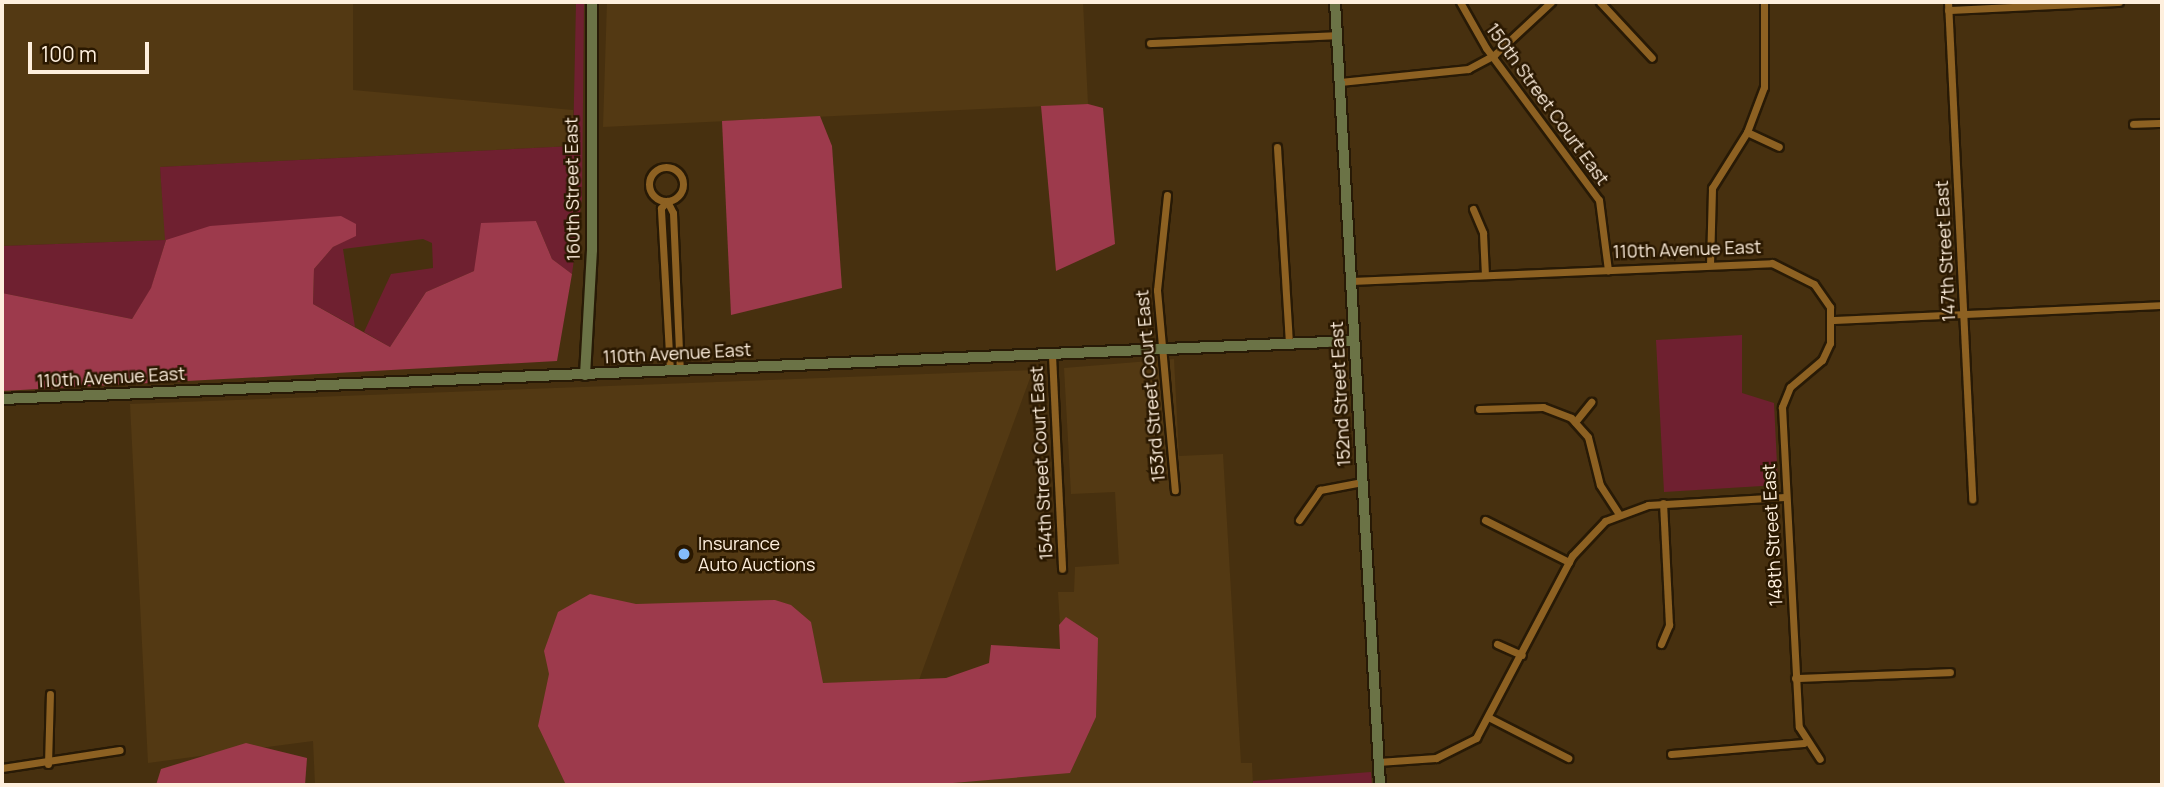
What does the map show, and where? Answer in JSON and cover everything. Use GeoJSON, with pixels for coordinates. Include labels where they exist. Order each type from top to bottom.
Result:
{"type":"FeatureCollection","features":[{"type":"Feature","properties":{"kind":"street","name":"160th Street East"},"geometry":{"type":"LineString","coordinates":[[584,375],[592,250],[592,2]]}},
{"type":"Feature","properties":{"kind":"street","name":"152nd Street East"},"geometry":{"type":"LineString","coordinates":[[1335,2],[1380,785]]}},
{"type":"Feature","properties":{"kind":"street","name":"150th Street Court East"},"geometry":{"type":"LineString","coordinates":[[1460,2],[1494,55],[1598,200],[1608,270]]}},
{"type":"Feature","properties":{"kind":"street"},"geometry":{"type":"LineString","coordinates":[[1340,82],[1450,75],[1494,55],[1551,2]]}},
{"type":"Feature","properties":{"kind":"street"},"geometry":{"type":"LineString","coordinates":[[1600,2],[1652,58]]}},
{"type":"Feature","properties":{"kind":"street"},"geometry":{"type":"LineString","coordinates":[[1710,265],[1712,188],[1747,132],[1767,72],[1764,2]]}},
{"type":"Feature","properties":{"kind":"street"},"geometry":{"type":"LineString","coordinates":[[1948,6],[2119,2]]}},
{"type":"Feature","properties":{"kind":"street","name":"147th Street East"},"geometry":{"type":"LineString","coordinates":[[1948,6],[1972,499]]}},
{"type":"Feature","properties":{"kind":"street"},"geometry":{"type":"LineString","coordinates":[[1150,43],[1337,35]]}},
{"type":"Feature","properties":{"kind":"street"},"geometry":{"type":"LineString","coordinates":[[2133,124],[2162,123]]}},
{"type":"Feature","properties":{"kind":"street"},"geometry":{"type":"LineString","coordinates":[[1747,132],[1779,147]]}},
{"type":"Feature","properties":{"kind":"street"},"geometry":{"type":"LineString","coordinates":[[1277,147],[1289,344]]}},
{"type":"Feature","properties":{"kind":"street"},"geometry":{"type":"LineString","coordinates":[[667,201],[652,195],[648,184],[652,173],[667,166],[683,181],[677,197],[667,201],[661,208],[675,371]]}},
{"type":"Feature","properties":{"kind":"street","name":"153rd Street Court East"},"geometry":{"type":"LineString","coordinates":[[1167,195],[1157,257],[1175,490]]}},
{"type":"Feature","properties":{"kind":"street"},"geometry":{"type":"LineString","coordinates":[[1473,209],[1483,233],[1485,275]]}},
{"type":"Feature","properties":{"kind":"street","name":"110th Avenue East"},"geometry":{"type":"LineString","coordinates":[[1351,281],[1710,265],[1792,267],[1819,290],[1832,320]]}},
{"type":"Feature","properties":{"kind":"street"},"geometry":{"type":"LineString","coordinates":[[1832,320],[2162,305]]}},
{"type":"Feature","properties":{"kind":"street","name":"148th Street East"},"geometry":{"type":"LineString","coordinates":[[1804,743],[1795,678],[1785,497],[1783,402],[1828,351],[1832,320]]}},
{"type":"Feature","properties":{"kind":"street","name":"110th Avenue East"},"geometry":{"type":"LineString","coordinates":[[2,399],[1354,341]]}},
{"type":"Feature","properties":{"kind":"street","name":"154th Street Court East"},"geometry":{"type":"LineString","coordinates":[[1052,355],[1062,569]]}},
{"type":"Feature","properties":{"kind":"street"},"geometry":{"type":"LineString","coordinates":[[1576,422],[1591,402]]}},
{"type":"Feature","properties":{"kind":"street"},"geometry":{"type":"LineString","coordinates":[[1479,409],[1543,407],[1576,422],[1619,514]]}},
{"type":"Feature","properties":{"kind":"street"},"geometry":{"type":"LineString","coordinates":[[1299,520],[1320,490],[1362,482]]}},
{"type":"Feature","properties":{"kind":"street"},"geometry":{"type":"LineString","coordinates":[[1378,762],[1457,752],[1490,718],[1569,562],[1588,536],[1619,514],[1663,503],[1785,497]]}},
{"type":"Feature","properties":{"kind":"street"},"geometry":{"type":"LineString","coordinates":[[1661,644],[1669,625],[1663,503]]}},
{"type":"Feature","properties":{"kind":"street"},"geometry":{"type":"LineString","coordinates":[[1485,520],[1569,562]]}},
{"type":"Feature","properties":{"kind":"street"},"geometry":{"type":"LineString","coordinates":[[1497,644],[1522,655]]}},
{"type":"Feature","properties":{"kind":"street"},"geometry":{"type":"LineString","coordinates":[[1795,678],[1950,672]]}},
{"type":"Feature","properties":{"kind":"street"},"geometry":{"type":"LineString","coordinates":[[48,764],[50,694]]}},
{"type":"Feature","properties":{"kind":"street"},"geometry":{"type":"LineString","coordinates":[[1490,718],[1567,758]]}},
{"type":"Feature","properties":{"kind":"street"},"geometry":{"type":"LineString","coordinates":[[1671,754],[1804,743],[1820,759]]}},
{"type":"Feature","properties":{"kind":"street"},"geometry":{"type":"LineString","coordinates":[[2,768],[48,764],[120,750]]}},
{"type":"Feature","properties":{"kind":"shaded area"},"geometry":{"type":"Polygon","coordinates":[[[2,2],[353,2],[353,90],[573,110],[574,146],[160,167],[166,240],[2,246],[2,2]]]}},
{"type":"Feature","properties":{"kind":"shaded area"},"geometry":{"type":"Polygon","coordinates":[[[576,2],[584,2],[582,198],[572,274],[552,259],[536,221],[481,253],[474,271],[426,292],[390,347],[364,332],[391,274],[433,268],[432,243],[423,239],[343,249],[355,327],[313,304],[314,269],[333,247],[356,235],[166,240],[151,289],[132,319],[2,293],[2,246],[165,240],[160,167],[573,146],[576,2]]]}},
{"type":"Feature","properties":{"kind":"shaded area"},"geometry":{"type":"Polygon","coordinates":[[[607,2],[1083,2],[1088,104],[603,127],[607,2]]]}},
{"type":"Feature","properties":{"kind":"shaded area"},"geometry":{"type":"Polygon","coordinates":[[[1088,104],[1103,108],[1115,244],[1056,271],[1041,106],[1088,104]]]}},
{"type":"Feature","properties":{"kind":"shaded area"},"geometry":{"type":"Polygon","coordinates":[[[820,116],[832,146],[842,288],[731,315],[722,121],[820,116]]]}},
{"type":"Feature","properties":{"kind":"shaded area"},"geometry":{"type":"Polygon","coordinates":[[[341,216],[356,224],[356,236],[333,247],[314,269],[313,304],[390,347],[426,292],[474,271],[481,223],[536,221],[552,259],[572,274],[557,361],[2,391],[2,293],[132,319],[151,288],[166,240],[210,226],[341,216]]]}},
{"type":"Feature","properties":{"kind":"shaded area"},"geometry":{"type":"Polygon","coordinates":[[[1742,335],[1742,393],[1774,403],[1778,485],[1664,492],[1656,340],[1742,335]]]}},
{"type":"Feature","properties":{"kind":"shaded area"},"geometry":{"type":"Polygon","coordinates":[[[1174,359],[1179,456],[1223,454],[1241,763],[1252,763],[1253,785],[911,785],[1063,673],[1058,592],[1074,592],[1075,567],[1119,564],[1115,492],[1071,494],[1064,368],[1174,359]]]}},
{"type":"Feature","properties":{"kind":"shaded area"},"geometry":{"type":"Polygon","coordinates":[[[1033,370],[919,680],[607,691],[610,785],[315,785],[313,741],[148,763],[130,404],[1033,370]]]}},
{"type":"Feature","properties":{"kind":"shaded area"},"geometry":{"type":"Polygon","coordinates":[[[590,594],[636,604],[775,600],[791,605],[811,622],[823,683],[946,678],[989,663],[991,645],[1060,649],[1059,625],[1066,617],[1098,638],[1096,717],[1070,773],[929,785],[566,785],[538,726],[549,674],[544,651],[558,612],[590,594]]]}},
{"type":"Feature","properties":{"kind":"shaded area"},"geometry":{"type":"Polygon","coordinates":[[[246,743],[307,758],[305,785],[156,785],[161,769],[246,743]]]}},
{"type":"Feature","properties":{"kind":"shaded area"},"geometry":{"type":"Polygon","coordinates":[[[1371,772],[1372,785],[1253,785],[1253,781],[1371,772]]]}},
{"type":"Feature","properties":{"kind":"place","name":"Insurance Auto Auctions"},"geometry":{"type":"Point","coordinates":[684,554]}}]}
